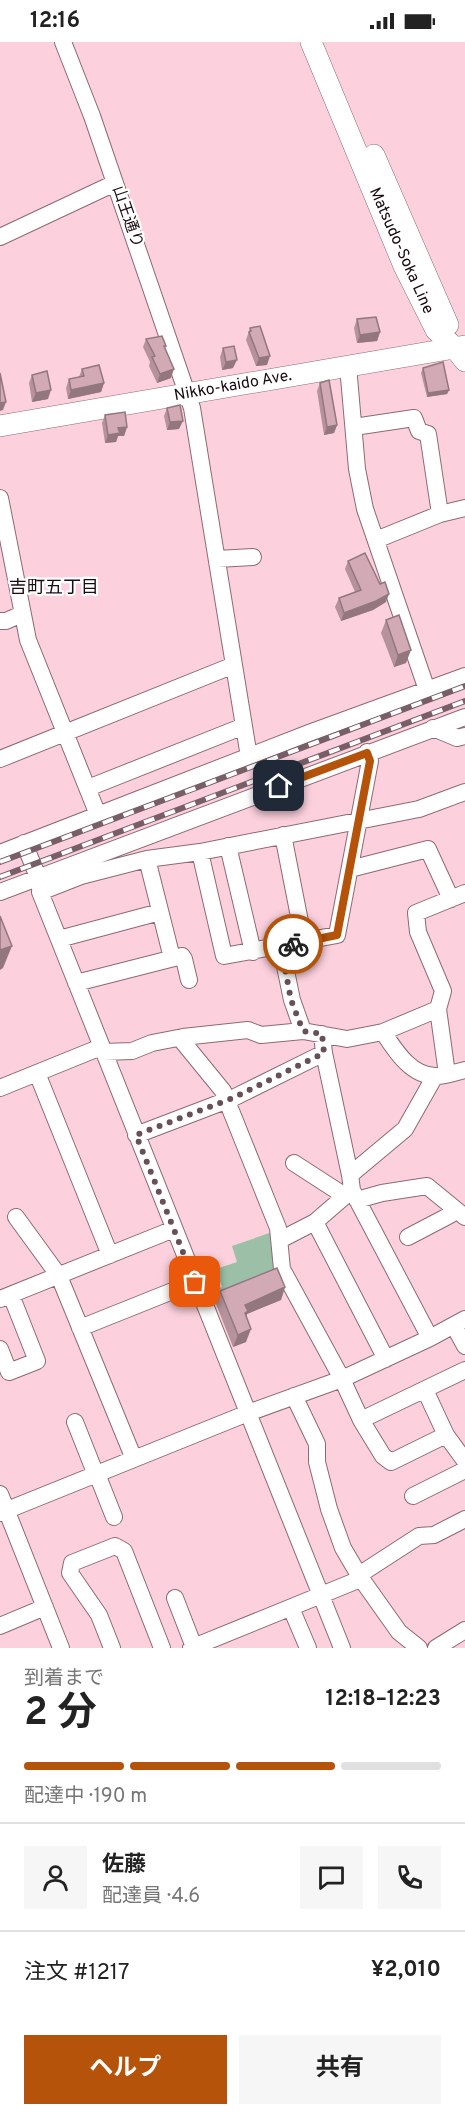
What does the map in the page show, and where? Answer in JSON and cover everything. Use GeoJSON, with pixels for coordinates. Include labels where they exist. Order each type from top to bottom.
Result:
{"type":"FeatureCollection","features":[{"type":"Feature","properties":{"kind":"main road","name":"Matsudo-Soka Line"},"geometry":{"type":"LineString","coordinates":[[311,42],[404,266],[436,330],[462,352]]}},
{"type":"Feature","properties":{"kind":"main road","name":"Matsudo-Soka Line"},"geometry":{"type":"LineString","coordinates":[[325,42],[462,352]]}},
{"type":"Feature","properties":{"kind":"main road","name":"Nikko-kaido Ave."},"geometry":{"type":"LineString","coordinates":[[0,426],[348,366],[462,352]]}},
{"type":"Feature","properties":{"kind":"street","name":"山王通り"},"geometry":{"type":"LineString","coordinates":[[63,42],[188,393],[198,438],[249,757]]}},
{"type":"Feature","properties":{"kind":"street"},"geometry":{"type":"LineString","coordinates":[[0,237],[115,183]]}},
{"type":"Feature","properties":{"kind":"street"},"geometry":{"type":"LineString","coordinates":[[348,366],[357,469],[364,509],[427,690]]}},
{"type":"Feature","properties":{"kind":"street"},"geometry":{"type":"LineString","coordinates":[[354,427],[414,418],[419,431],[428,434],[440,514]]}},
{"type":"Feature","properties":{"kind":"street"},"geometry":{"type":"LineString","coordinates":[[0,498],[28,640],[98,815]]}},
{"type":"Feature","properties":{"kind":"street"},"geometry":{"type":"LineString","coordinates":[[376,540],[440,514],[465,508]]}},
{"type":"Feature","properties":{"kind":"street"},"geometry":{"type":"LineString","coordinates":[[217,559],[254,557]]}},
{"type":"Feature","properties":{"kind":"street"},"geometry":{"type":"LineString","coordinates":[[0,621],[6,621],[22,614]]}},
{"type":"Feature","properties":{"kind":"street"},"geometry":{"type":"LineString","coordinates":[[0,759],[234,664]]}},
{"type":"Feature","properties":{"kind":"street"},"geometry":{"type":"LineString","coordinates":[[0,853],[309,733],[465,676]]}},
{"type":"Feature","properties":{"kind":"street"},"geometry":{"type":"LineString","coordinates":[[39,885],[367,753],[465,717]]}},
{"type":"Feature","properties":{"kind":"street"},"geometry":{"type":"LineString","coordinates":[[88,788],[244,726]]}},
{"type":"Feature","properties":{"kind":"street"},"geometry":{"type":"LineString","coordinates":[[433,728],[457,738],[465,736]]}},
{"type":"Feature","properties":{"kind":"street"},"geometry":{"type":"LineString","coordinates":[[200,852],[224,956],[337,935],[370,761],[367,753]]}},
{"type":"Feature","properties":{"kind":"street"},"geometry":{"type":"LineString","coordinates":[[0,892],[81,876],[147,859],[200,852],[419,809],[465,792]]}},
{"type":"Feature","properties":{"kind":"street"},"geometry":{"type":"LineString","coordinates":[[283,835],[304,942]]}},
{"type":"Feature","properties":{"kind":"street"},"geometry":{"type":"LineString","coordinates":[[24,843],[102,1049],[342,1648]]}},
{"type":"Feature","properties":{"kind":"street"},"geometry":{"type":"LineString","coordinates":[[228,846],[253,952]]}},
{"type":"Feature","properties":{"kind":"street"},"geometry":{"type":"LineString","coordinates":[[280,1240],[315,1222],[351,1190],[405,1129],[441,1075],[438,1009],[443,991],[418,932],[416,914],[458,896],[428,849],[350,869]]}},
{"type":"Feature","properties":{"kind":"street"},"geometry":{"type":"LineString","coordinates":[[147,859],[172,958]]}},
{"type":"Feature","properties":{"kind":"street"},"geometry":{"type":"LineString","coordinates":[[59,939],[160,912]]}},
{"type":"Feature","properties":{"kind":"street"},"geometry":{"type":"LineString","coordinates":[[281,947],[291,1000],[303,1031]]}},
{"type":"Feature","properties":{"kind":"street"},"geometry":{"type":"LineString","coordinates":[[76,983],[182,956],[189,980]]}},
{"type":"Feature","properties":{"kind":"street"},"geometry":{"type":"LineString","coordinates":[[0,1088],[102,1049],[132,1051],[152,1043],[183,1037],[248,1030],[261,1035],[303,1031],[347,1039],[383,1032],[438,1009]]}},
{"type":"Feature","properties":{"kind":"street"},"geometry":{"type":"LineString","coordinates":[[383,1032],[405,1062],[420,1072],[441,1075],[465,1070]]}},
{"type":"Feature","properties":{"kind":"street"},"geometry":{"type":"LineString","coordinates":[[322,1034],[351,1190],[430,1338]]}},
{"type":"Feature","properties":{"kind":"street"},"geometry":{"type":"LineString","coordinates":[[183,1037],[183,1042],[223,1091],[278,1228],[282,1269],[342,1379],[361,1420],[383,1456],[391,1462],[446,1435]]}},
{"type":"Feature","properties":{"kind":"street"},"geometry":{"type":"LineString","coordinates":[[136,1135],[226,1100],[324,1053]]}},
{"type":"Feature","properties":{"kind":"street"},"geometry":{"type":"LineString","coordinates":[[37,1073],[110,1255]]}},
{"type":"Feature","properties":{"kind":"street"},"geometry":{"type":"LineString","coordinates":[[294,1163],[351,1190],[382,1193],[427,1186],[460,1213]]}},
{"type":"Feature","properties":{"kind":"street"},"geometry":{"type":"LineString","coordinates":[[408,1237],[450,1215],[460,1213]]}},
{"type":"Feature","properties":{"kind":"street"},"geometry":{"type":"LineString","coordinates":[[16,1217],[59,1276],[134,1459]]}},
{"type":"Feature","properties":{"kind":"street"},"geometry":{"type":"LineString","coordinates":[[315,1222],[387,1359]]}},
{"type":"Feature","properties":{"kind":"street"},"geometry":{"type":"LineString","coordinates":[[0,1350],[9,1372],[37,1361],[6,1297],[174,1229]]}},
{"type":"Feature","properties":{"kind":"street"},"geometry":{"type":"LineString","coordinates":[[80,1328],[195,1282]]}},
{"type":"Feature","properties":{"kind":"street"},"geometry":{"type":"LineString","coordinates":[[3,1512],[248,1413],[342,1379],[459,1322],[465,1346]]}},
{"type":"Feature","properties":{"kind":"street"},"geometry":{"type":"LineString","coordinates":[[361,1420],[465,1370]]}},
{"type":"Feature","properties":{"kind":"street"},"geometry":{"type":"LineString","coordinates":[[425,1390],[446,1435],[465,1461]]}},
{"type":"Feature","properties":{"kind":"street"},"geometry":{"type":"LineString","coordinates":[[294,1396],[317,1444],[317,1462],[343,1548],[360,1577],[399,1632],[419,1648]]}},
{"type":"Feature","properties":{"kind":"street"},"geometry":{"type":"LineString","coordinates":[[75,1422],[114,1517]]}},
{"type":"Feature","properties":{"kind":"street"},"geometry":{"type":"LineString","coordinates":[[413,1496],[465,1470]]}},
{"type":"Feature","properties":{"kind":"street"},"geometry":{"type":"LineString","coordinates":[[0,1494],[3,1512],[61,1648]]}},
{"type":"Feature","properties":{"kind":"street"},"geometry":{"type":"LineString","coordinates":[[174,1598],[195,1647],[321,1596],[360,1577],[364,1571],[419,1536],[434,1535],[465,1519]]}},
{"type":"Feature","properties":{"kind":"street"},"geometry":{"type":"LineString","coordinates":[[112,1648],[99,1615],[70,1573],[72,1563],[115,1546],[124,1551],[162,1648]]}},
{"type":"Feature","properties":{"kind":"street"},"geometry":{"type":"LineString","coordinates":[[0,1626],[45,1607]]}},
{"type":"Feature","properties":{"kind":"street"},"geometry":{"type":"LineString","coordinates":[[291,1608],[308,1648]]}},
{"type":"Feature","properties":{"kind":"street"},"geometry":{"type":"LineString","coordinates":[[436,1648],[465,1630]]}},
{"type":"Feature","properties":{"kind":"green space"},"geometry":{"type":"Polygon","coordinates":[[[275,1231],[280,1275],[209,1306],[204,1294],[222,1287],[216,1269],[237,1262],[232,1246],[275,1231]]]}},
{"type":"Feature","properties":{"kind":"building"},"geometry":{"type":"Polygon","coordinates":[[[376,317],[380,332],[360,335],[357,319],[376,317]]]}},
{"type":"Feature","properties":{"kind":"building"},"geometry":{"type":"Polygon","coordinates":[[[260,326],[270,356],[259,358],[249,332],[250,328],[260,326]]]}},
{"type":"Feature","properties":{"kind":"building"},"geometry":{"type":"Polygon","coordinates":[[[162,336],[174,369],[160,374],[152,357],[155,356],[146,339],[162,336]]]}},
{"type":"Feature","properties":{"kind":"building"},"geometry":{"type":"Polygon","coordinates":[[[234,346],[237,360],[226,362],[223,348],[234,346]]]}},
{"type":"Feature","properties":{"kind":"building"},"geometry":{"type":"Polygon","coordinates":[[[443,362],[449,390],[428,393],[423,368],[443,362]]]}},
{"type":"Feature","properties":{"kind":"building"},"geometry":{"type":"Polygon","coordinates":[[[99,365],[104,383],[71,390],[69,379],[84,376],[82,369],[99,365]]]}},
{"type":"Feature","properties":{"kind":"building"},"geometry":{"type":"Polygon","coordinates":[[[47,371],[51,390],[36,393],[32,375],[47,371]]]}},
{"type":"Feature","properties":{"kind":"building"},"geometry":{"type":"Polygon","coordinates":[[[0,373],[6,402],[0,403],[0,373]]]}},
{"type":"Feature","properties":{"kind":"building"},"geometry":{"type":"Polygon","coordinates":[[[329,380],[337,425],[327,427],[320,383],[329,380]]]}},
{"type":"Feature","properties":{"kind":"building"},"geometry":{"type":"Polygon","coordinates":[[[180,405],[183,421],[170,422],[167,408],[180,405]]]}},
{"type":"Feature","properties":{"kind":"building"},"geometry":{"type":"Polygon","coordinates":[[[125,412],[127,427],[118,428],[120,433],[108,435],[105,415],[125,412]]]}},
{"type":"Feature","properties":{"kind":"building"},"geometry":{"type":"Polygon","coordinates":[[[365,553],[380,584],[385,582],[389,594],[344,613],[339,598],[361,590],[348,561],[365,553]]]}},
{"type":"Feature","properties":{"kind":"building"},"geometry":{"type":"Polygon","coordinates":[[[399,615],[411,650],[398,655],[386,620],[399,615]]]}},
{"type":"Feature","properties":{"kind":"building"},"geometry":{"type":"Polygon","coordinates":[[[0,916],[12,946],[0,950],[0,916]]]}},
{"type":"Feature","properties":{"kind":"building"},"geometry":{"type":"Polygon","coordinates":[[[277,1268],[285,1287],[245,1305],[248,1311],[245,1313],[251,1329],[238,1335],[220,1291],[277,1268]]]}},
{"type":"Feature","properties":{"kind":"railway"},"geometry":{"type":"LineString","coordinates":[[0,862],[465,686]]}},
{"type":"Feature","properties":{"kind":"railway"},"geometry":{"type":"LineString","coordinates":[[0,877],[465,701]]}},
{"type":"Feature","properties":{"kind":"way so far"},"geometry":{"type":"LineString","coordinates":[[195,1282],[136,1135],[233,1098],[324,1053],[322,1034],[303,1031],[291,1000],[281,947],[293,944]]}},
{"type":"Feature","properties":{"kind":"district","name":"吉町五丁目"},"geometry":{"type":"Point","coordinates":[54,588]}},
{"type":"Feature","properties":{"kind":"route"},"geometry":{"type":"LineString","coordinates":[[279,786],[367,753],[370,761],[337,935],[293,944]]}}]}
